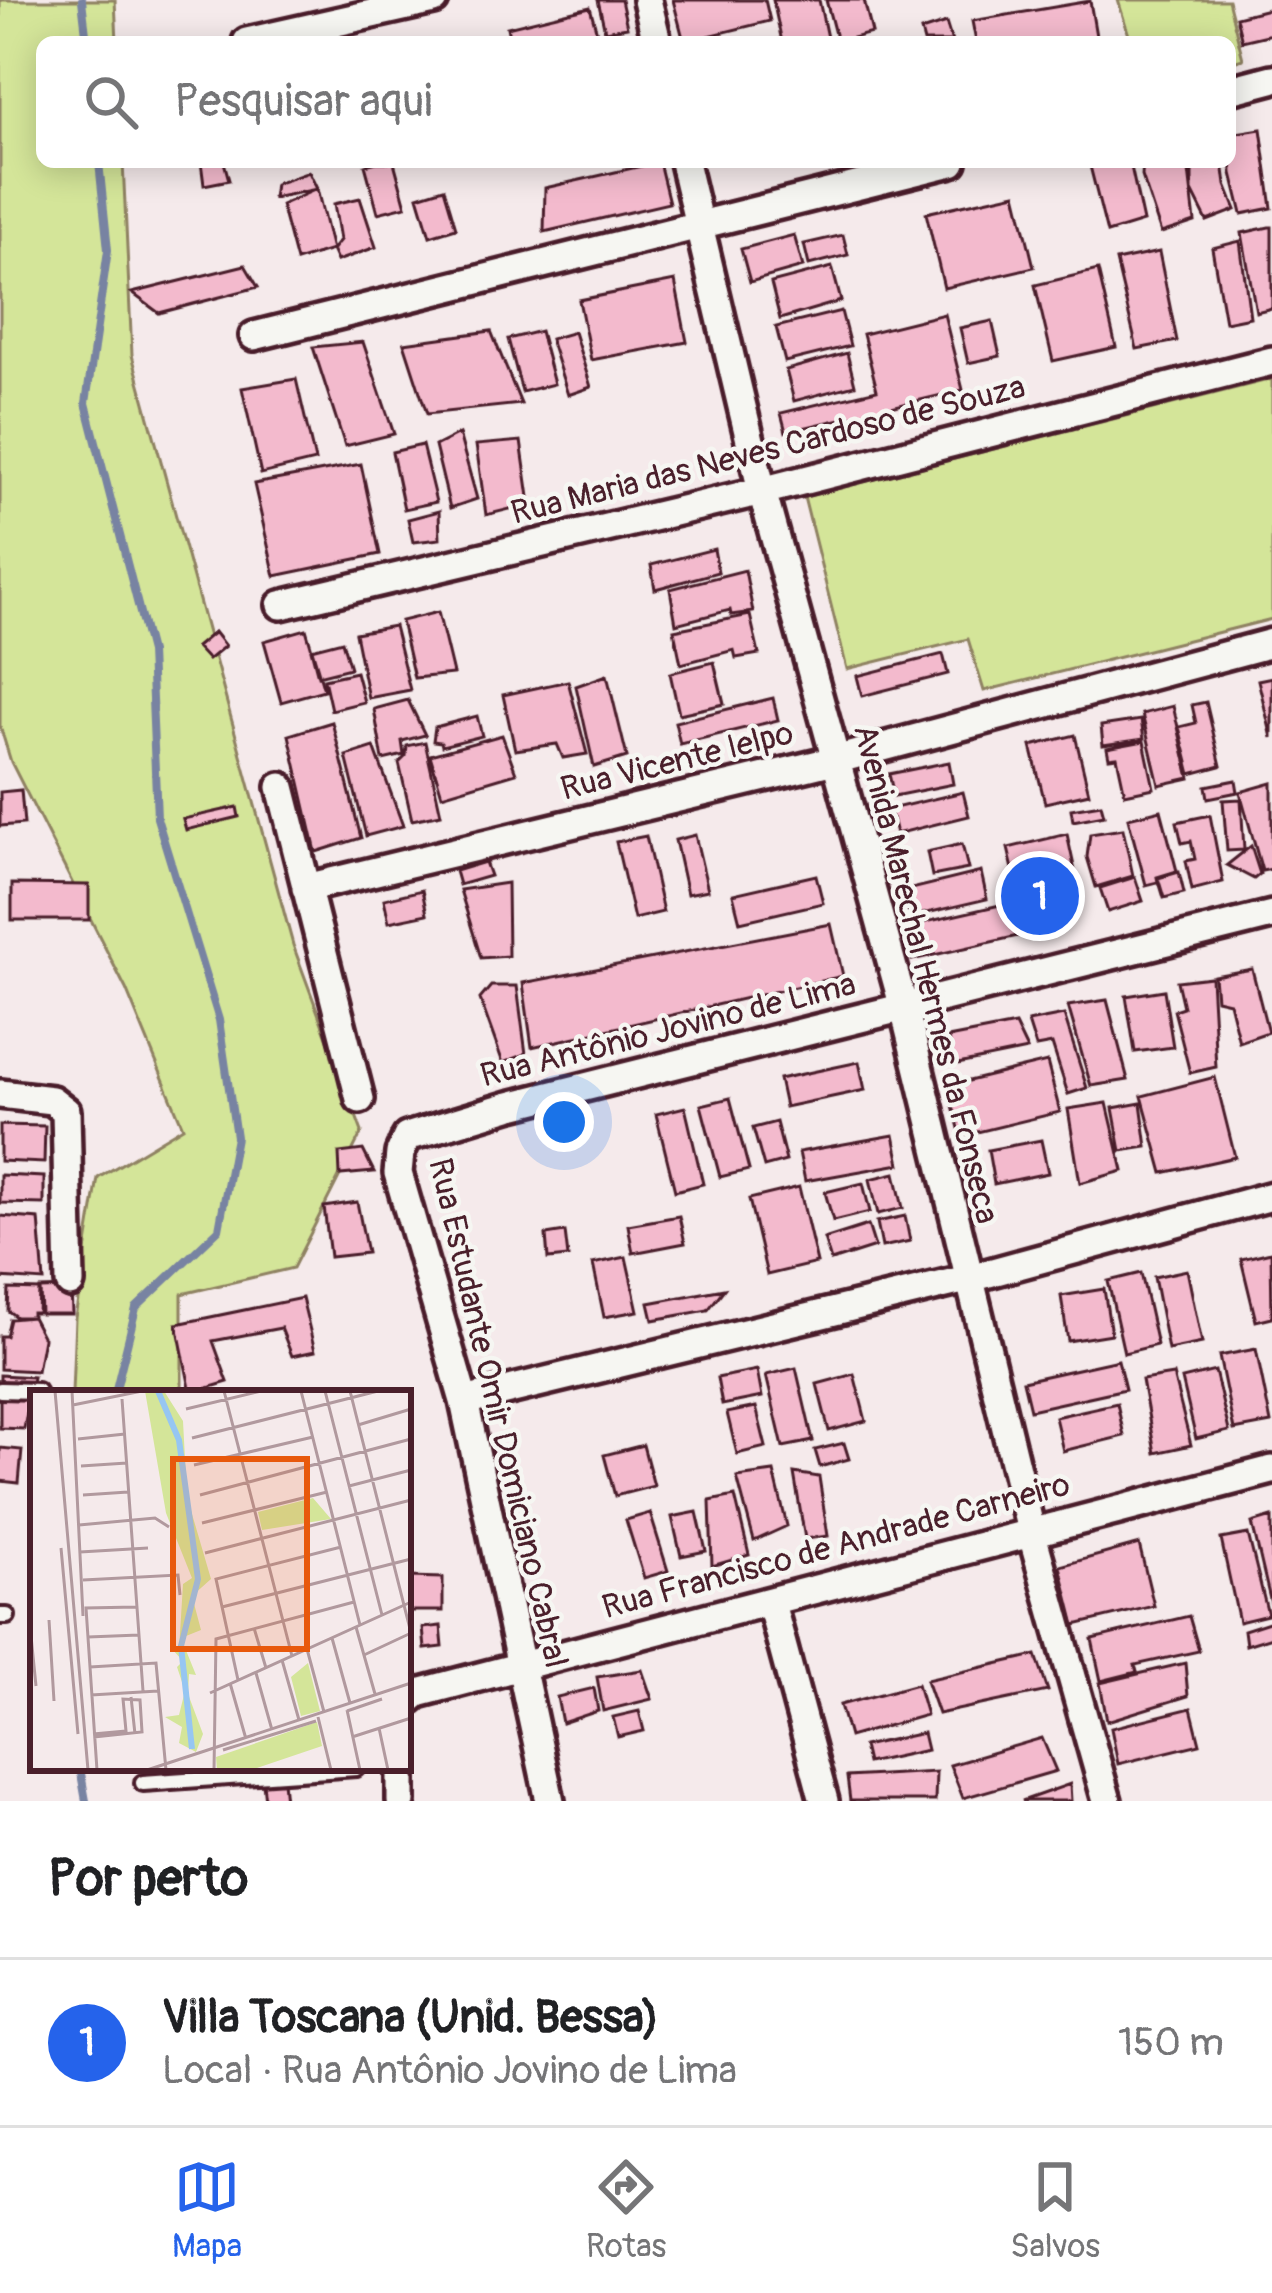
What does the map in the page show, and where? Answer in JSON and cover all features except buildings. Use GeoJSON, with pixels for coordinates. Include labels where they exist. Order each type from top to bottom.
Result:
{"type":"FeatureCollection","features":[{"type":"Feature","properties":{"kind":"street"},"geometry":{"type":"LineString","coordinates":[[274,36],[434,0]]}},
{"type":"Feature","properties":{"kind":"street"},"geometry":{"type":"LineString","coordinates":[[647,0],[656,36]]}},
{"type":"Feature","properties":{"kind":"street"},"geometry":{"type":"LineString","coordinates":[[1236,88],[1272,79]]}},
{"type":"Feature","properties":{"kind":"street","name":"Avenida Marechal Hermes da Fonseca"},"geometry":{"type":"LineString","coordinates":[[685,168],[762,491],[904,1008],[1031,1531],[1107,1801]]}},
{"type":"Feature","properties":{"kind":"street"},"geometry":{"type":"LineString","coordinates":[[254,336],[929,168]]}},
{"type":"Feature","properties":{"kind":"street","name":"Rua Maria das Neves Cardoso de Souza"},"geometry":{"type":"LineString","coordinates":[[281,605],[762,491],[1272,361]]}},
{"type":"Feature","properties":{"kind":"street","name":"Rua Vicente Ielpo"},"geometry":{"type":"LineString","coordinates":[[306,888],[835,760],[1272,643]]}},
{"type":"Feature","properties":{"kind":"street"},"geometry":{"type":"LineString","coordinates":[[281,787],[360,1099]]}},
{"type":"Feature","properties":{"kind":"street","name":"Rua Antônio Jovino de Lima"},"geometry":{"type":"LineString","coordinates":[[431,1128],[1272,915]]}},
{"type":"Feature","properties":{"kind":"street"},"geometry":{"type":"LineString","coordinates":[[0,1094],[52,1100],[66,1111],[70,1283]]}},
{"type":"Feature","properties":{"kind":"street","name":"Rua Estudante Omir Domiciano Cabral"},"geometry":{"type":"LineString","coordinates":[[431,1128],[407,1137],[398,1173],[464,1401],[550,1801]]}},
{"type":"Feature","properties":{"kind":"street"},"geometry":{"type":"LineString","coordinates":[[464,1401],[967,1279],[1272,1196]]}},
{"type":"Feature","properties":{"kind":"street","name":"Rua Francisco de Andrade Carneiro"},"geometry":{"type":"LineString","coordinates":[[413,1697],[1272,1470]]}},
{"type":"Feature","properties":{"kind":"street"},"geometry":{"type":"LineString","coordinates":[[771,1603],[824,1801]]}},
{"type":"Feature","properties":{"kind":"lane"},"geometry":{"type":"LineString","coordinates":[[0,1390],[37,1390]]}},
{"type":"Feature","properties":{"kind":"lane"},"geometry":{"type":"LineString","coordinates":[[143,1783],[313,1771]]}},
{"type":"Feature","properties":{"kind":"green space"},"geometry":{"type":"Polygon","coordinates":[[[0,0],[115,0],[117,36],[36,36],[36,168],[123,168],[132,355],[293,945],[362,1132],[293,1268],[182,1294],[182,1390],[72,1390],[75,1318],[98,1178],[183,1127],[126,989],[11,762],[0,726],[0,0]]]}},
{"type":"Feature","properties":{"kind":"green space"},"geometry":{"type":"Polygon","coordinates":[[[1118,0],[1228,0],[1243,59],[1236,61],[1236,36],[1129,36],[1118,0]]]}},
{"type":"Feature","properties":{"kind":"green space"},"geometry":{"type":"Polygon","coordinates":[[[1272,379],[1272,619],[984,691],[968,639],[847,669],[804,497],[1272,379]]]}},
{"type":"Feature","properties":{"kind":"waterway"},"geometry":{"type":"LineString","coordinates":[[82,0],[86,36]]}},
{"type":"Feature","properties":{"kind":"waterway"},"geometry":{"type":"LineString","coordinates":[[100,168],[108,250],[86,403],[150,652],[157,818],[219,1020],[236,1137],[219,1229],[136,1308],[116,1390]]}},
{"type":"Feature","properties":{"kind":"waterway"},"geometry":{"type":"LineString","coordinates":[[81,1771],[86,1801]]}},
{"type":"Feature","properties":{"kind":"place","name":"Villa Toscana (Unid. Bessa)"},"geometry":{"type":"Point","coordinates":[1040,896]}}]}
